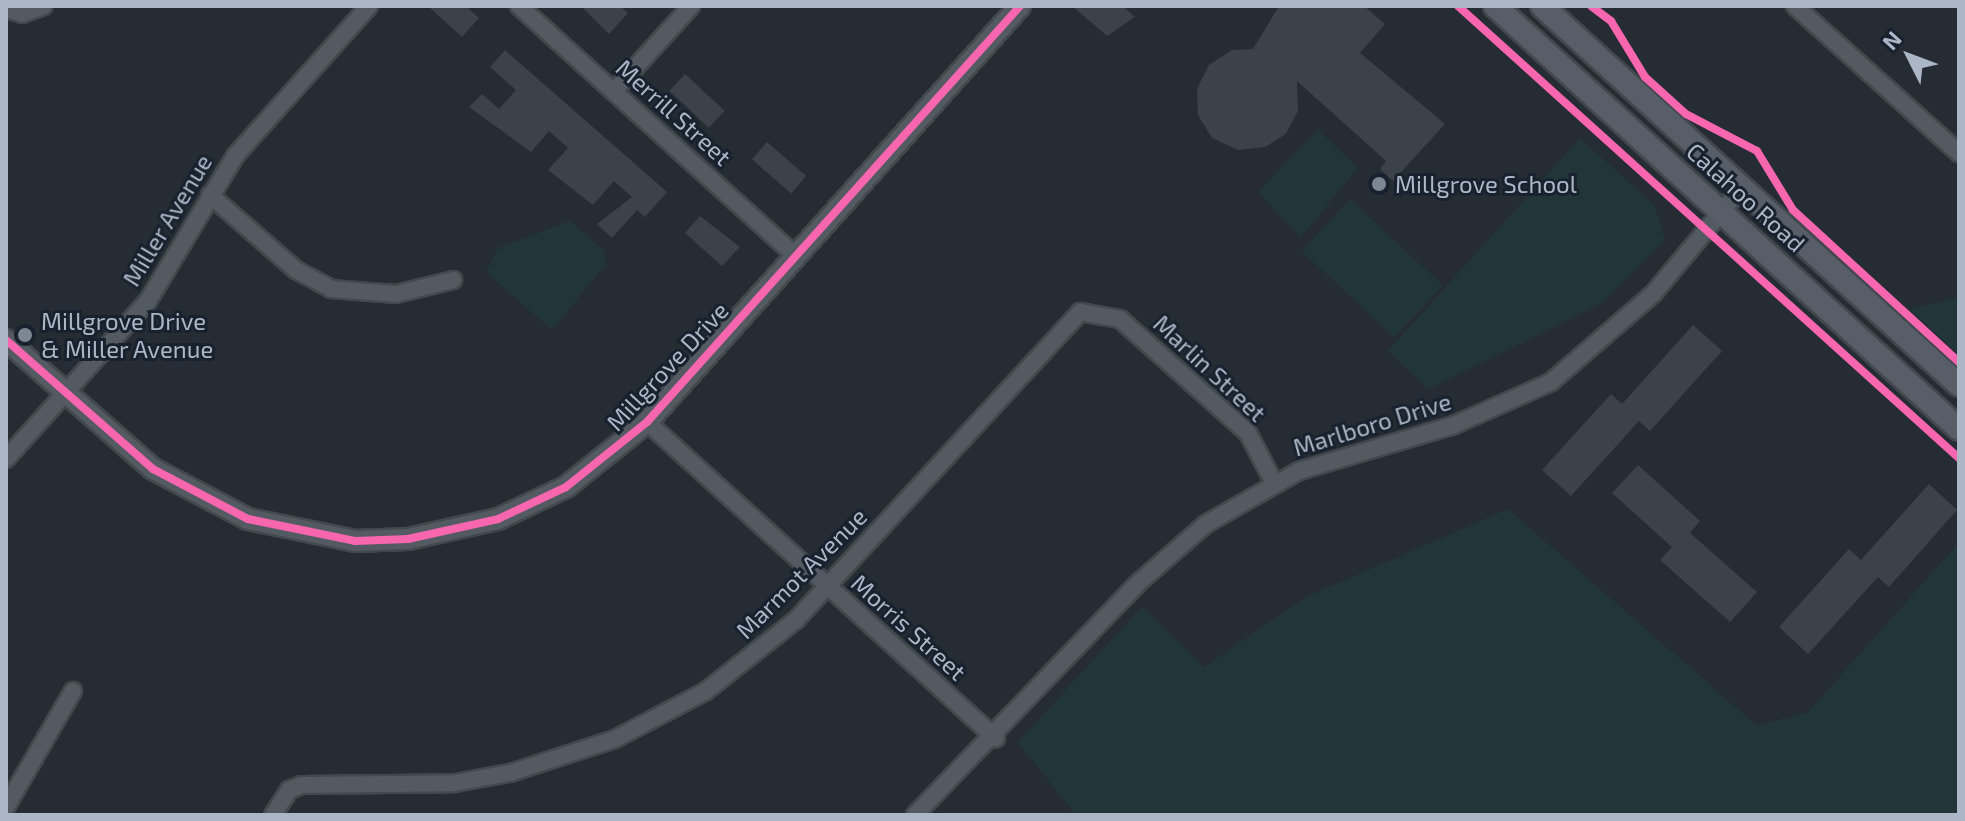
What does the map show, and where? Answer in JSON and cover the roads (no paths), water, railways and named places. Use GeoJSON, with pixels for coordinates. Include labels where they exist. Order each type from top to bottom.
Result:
{"type":"FeatureCollection","features":[{"type":"Feature","properties":{"kind":"main road","name":"Calahoo Road"},"geometry":{"type":"LineString","coordinates":[[1495,6],[1959,429]]}},
{"type":"Feature","properties":{"kind":"main road","name":"Calahoo Road"},"geometry":{"type":"LineString","coordinates":[[1542,6],[1959,385]]}},
{"type":"Feature","properties":{"kind":"street"},"geometry":{"type":"LineString","coordinates":[[6,9],[22,14],[44,6]]}},
{"type":"Feature","properties":{"kind":"street","name":"Miller Avenue"},"geometry":{"type":"LineString","coordinates":[[6,459],[163,282],[235,156],[369,6]]}},
{"type":"Feature","properties":{"kind":"street","name":"Merrill Street"},"geometry":{"type":"LineString","coordinates":[[519,6],[795,255]]}},
{"type":"Feature","properties":{"kind":"street"},"geometry":{"type":"LineString","coordinates":[[614,91],[691,6]]}},
{"type":"Feature","properties":{"kind":"street","name":"Millgrove Drive"},"geometry":{"type":"LineString","coordinates":[[6,340],[153,469],[214,506],[283,530],[355,541],[408,539],[498,519],[566,487],[647,422],[1020,6]]}},
{"type":"Feature","properties":{"kind":"street"},"geometry":{"type":"LineString","coordinates":[[1795,6],[1959,153]]}},
{"type":"Feature","properties":{"kind":"street","name":"Marlboro Drive"},"geometry":{"type":"LineString","coordinates":[[915,815],[996,738],[1172,550],[1274,483],[1454,425],[1551,382],[1614,333],[1742,187]]}},
{"type":"Feature","properties":{"kind":"street"},"geometry":{"type":"LineString","coordinates":[[210,195],[296,270],[331,289],[382,295],[453,280]]}},
{"type":"Feature","properties":{"kind":"street","name":"Marlin Street"},"geometry":{"type":"LineString","coordinates":[[1093,310],[1120,319],[1248,433],[1274,483]]}},
{"type":"Feature","properties":{"kind":"street","name":"Marmot Avenue"},"geometry":{"type":"LineString","coordinates":[[273,815],[289,790],[455,783],[615,739],[755,656],[828,586],[1069,319],[1093,310]]}},
{"type":"Feature","properties":{"kind":"street","name":"Morris Street"},"geometry":{"type":"LineString","coordinates":[[647,422],[996,738]]}},
{"type":"Feature","properties":{"kind":"street"},"geometry":{"type":"LineString","coordinates":[[6,807],[73,691]]}},
{"type":"Feature","properties":{"kind":"place","name":"Millgrove School"},"geometry":{"type":"Point","coordinates":[1379,184]}},
{"type":"Feature","properties":{"kind":"place","name":"Millgrove Drive & Miller Avenue"},"geometry":{"type":"Point","coordinates":[25,335]}}]}
